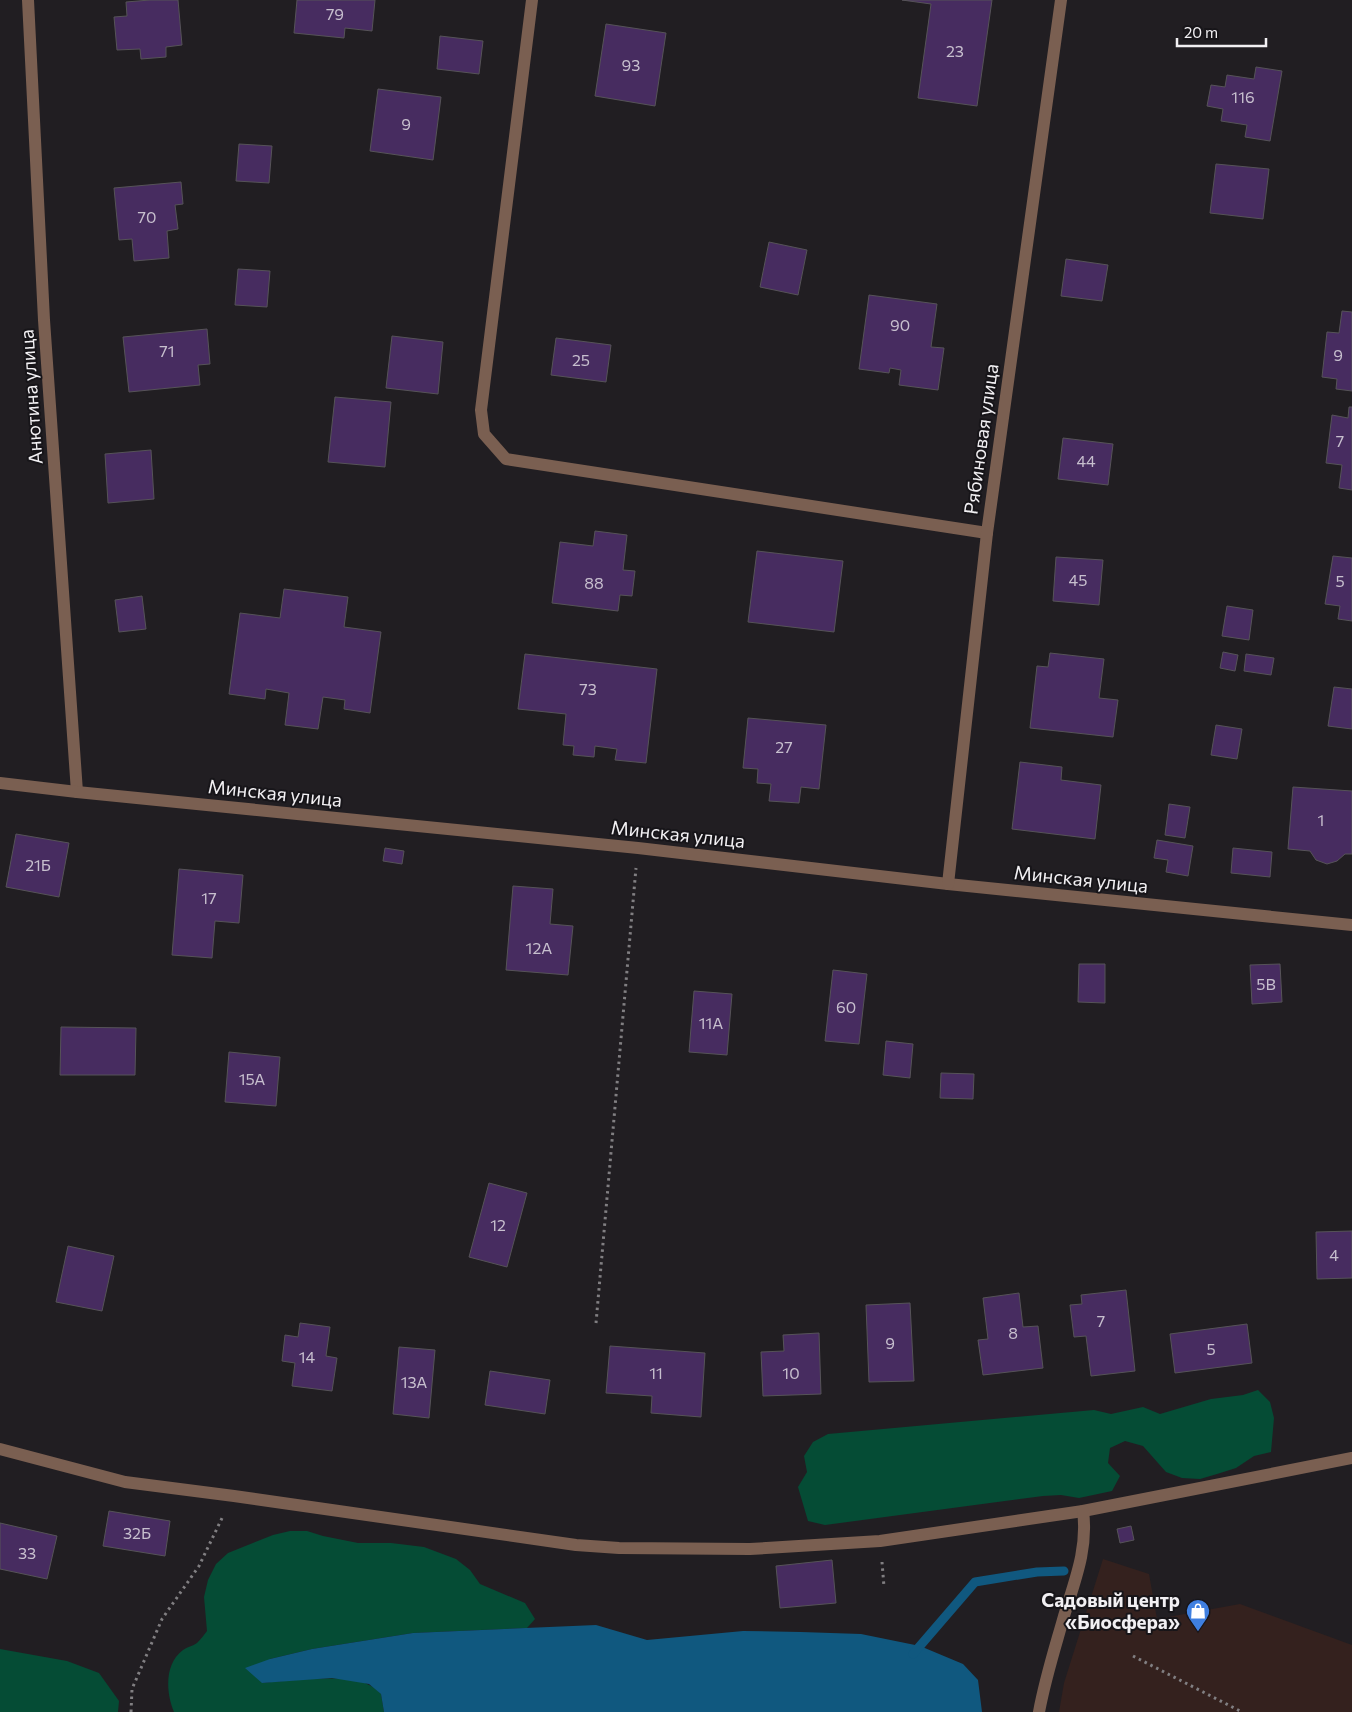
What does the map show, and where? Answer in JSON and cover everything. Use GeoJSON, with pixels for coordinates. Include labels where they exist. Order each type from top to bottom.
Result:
{"type":"FeatureCollection","features":[{"type":"Feature","properties":{"kind":"street","name":"Анютина улица"},"geometry":{"type":"LineString","coordinates":[[28,0],[44,320],[77,792]]}},
{"type":"Feature","properties":{"kind":"street"},"geometry":{"type":"LineString","coordinates":[[532,0],[481,410],[484,434],[506,459],[987,533]]}},
{"type":"Feature","properties":{"kind":"street","name":"Рябиновая улица"},"geometry":{"type":"LineString","coordinates":[[948,884],[987,533],[1061,0]]}},
{"type":"Feature","properties":{"kind":"street","name":"Минская улица"},"geometry":{"type":"LineString","coordinates":[[0,783],[638,848],[948,884],[1352,925]]}},
{"type":"Feature","properties":{"kind":"street"},"geometry":{"type":"LineString","coordinates":[[0,1449],[125,1482],[576,1545],[619,1548],[750,1549],[880,1541],[1083,1511],[1352,1458]]}},
{"type":"Feature","properties":{"kind":"street"},"geometry":{"type":"LineString","coordinates":[[1038,1712],[1045,1678],[1083,1555],[1085,1530],[1083,1511]]}},
{"type":"Feature","properties":{"kind":"path"},"geometry":{"type":"LineString","coordinates":[[596,1323],[638,848]]}},
{"type":"Feature","properties":{"kind":"path"},"geometry":{"type":"LineString","coordinates":[[131,1712],[132,1689],[162,1619],[199,1566],[234,1496]]}},
{"type":"Feature","properties":{"kind":"path"},"geometry":{"type":"LineString","coordinates":[[1133,1656],[1242,1712]]}},
{"type":"Feature","properties":{"kind":"shaded area","name":"Садовый центр «Биосфера»"},"geometry":{"type":"Polygon","coordinates":[[[1103,1559],[1149,1574],[1157,1619],[1240,1604],[1352,1645],[1352,1712],[1059,1712],[1064,1683],[1103,1559]]]}},
{"type":"Feature","properties":{"kind":"green space"},"geometry":{"type":"Polygon","coordinates":[[[1258,1390],[1270,1402],[1274,1418],[1271,1452],[1254,1456],[1236,1468],[1200,1479],[1182,1478],[1166,1472],[1143,1446],[1125,1441],[1110,1448],[1108,1463],[1120,1476],[1112,1491],[1079,1498],[1061,1495],[1043,1496],[825,1525],[808,1521],[798,1487],[807,1472],[804,1456],[813,1442],[828,1434],[1094,1410],[1111,1414],[1143,1407],[1160,1414],[1211,1399],[1243,1395],[1258,1390]]]}},
{"type":"Feature","properties":{"kind":"green space"},"geometry":{"type":"Polygon","coordinates":[[[290,1531],[307,1531],[358,1543],[391,1543],[424,1547],[456,1559],[470,1570],[480,1584],[525,1603],[535,1619],[527,1628],[413,1633],[312,1649],[270,1659],[262,1683],[317,1679],[359,1681],[373,1687],[381,1694],[384,1712],[174,1712],[168,1688],[172,1663],[185,1649],[197,1643],[207,1631],[204,1597],[208,1580],[216,1564],[228,1553],[273,1535],[290,1531]]]}},
{"type":"Feature","properties":{"kind":"green space"},"geometry":{"type":"Polygon","coordinates":[[[0,1649],[67,1661],[99,1673],[119,1701],[118,1712],[0,1712],[0,1649]]]}},
{"type":"Feature","properties":{"kind":"water"},"geometry":{"type":"Polygon","coordinates":[[[596,1625],[647,1640],[743,1631],[801,1632],[861,1634],[920,1646],[963,1664],[978,1680],[982,1712],[384,1712],[381,1694],[369,1684],[332,1678],[262,1683],[245,1668],[270,1659],[312,1649],[413,1633],[596,1625]]]}},
{"type":"Feature","properties":{"kind":"building"},"geometry":{"type":"Polygon","coordinates":[[[178,0],[182,45],[166,47],[166,57],[141,59],[140,49],[117,50],[114,17],[127,16],[126,2],[178,0]]]}},
{"type":"Feature","properties":{"kind":"building"},"geometry":{"type":"Polygon","coordinates":[[[297,0],[375,0],[372,31],[345,28],[344,38],[294,33],[297,0]]]}},
{"type":"Feature","properties":{"kind":"building"},"geometry":{"type":"Polygon","coordinates":[[[902,0],[992,0],[977,106],[918,98],[931,4],[902,0]]]}},
{"type":"Feature","properties":{"kind":"building"},"geometry":{"type":"Polygon","coordinates":[[[606,24],[666,33],[655,106],[595,96],[606,24]]]}},
{"type":"Feature","properties":{"kind":"building"},"geometry":{"type":"Polygon","coordinates":[[[440,36],[483,41],[479,74],[437,69],[440,36]]]}},
{"type":"Feature","properties":{"kind":"building"},"geometry":{"type":"Polygon","coordinates":[[[1256,67],[1282,71],[1270,141],[1245,137],[1247,125],[1221,121],[1223,109],[1207,106],[1211,85],[1225,87],[1227,75],[1254,79],[1256,67]]]}},
{"type":"Feature","properties":{"kind":"building"},"geometry":{"type":"Polygon","coordinates":[[[378,89],[441,97],[433,160],[370,151],[378,89]]]}},
{"type":"Feature","properties":{"kind":"building"},"geometry":{"type":"Polygon","coordinates":[[[239,144],[272,146],[269,183],[236,181],[239,144]]]}},
{"type":"Feature","properties":{"kind":"building"},"geometry":{"type":"Polygon","coordinates":[[[1216,164],[1269,169],[1263,219],[1210,213],[1216,164]]]}},
{"type":"Feature","properties":{"kind":"building"},"geometry":{"type":"Polygon","coordinates":[[[181,182],[183,204],[175,205],[178,229],[167,231],[169,258],[134,261],[132,239],[119,240],[114,188],[181,182]]]}},
{"type":"Feature","properties":{"kind":"building"},"geometry":{"type":"Polygon","coordinates":[[[769,242],[807,250],[798,295],[760,287],[769,242]]]}},
{"type":"Feature","properties":{"kind":"building"},"geometry":{"type":"Polygon","coordinates":[[[1066,259],[1108,265],[1102,301],[1061,296],[1066,259]]]}},
{"type":"Feature","properties":{"kind":"building"},"geometry":{"type":"Polygon","coordinates":[[[238,269],[270,271],[267,307],[235,305],[238,269]]]}},
{"type":"Feature","properties":{"kind":"building"},"geometry":{"type":"Polygon","coordinates":[[[869,295],[937,304],[931,347],[944,348],[938,390],[899,385],[901,370],[890,368],[889,373],[859,369],[869,295]]]}},
{"type":"Feature","properties":{"kind":"building"},"geometry":{"type":"Polygon","coordinates":[[[1342,311],[1352,312],[1352,391],[1336,389],[1337,379],[1322,377],[1327,332],[1339,333],[1342,311]]]}},
{"type":"Feature","properties":{"kind":"building"},"geometry":{"type":"Polygon","coordinates":[[[207,329],[210,364],[198,365],[200,385],[129,392],[123,337],[207,329]]]}},
{"type":"Feature","properties":{"kind":"building"},"geometry":{"type":"Polygon","coordinates":[[[392,336],[443,342],[438,394],[386,388],[392,336]]]}},
{"type":"Feature","properties":{"kind":"building"},"geometry":{"type":"Polygon","coordinates":[[[556,338],[611,345],[606,382],[551,375],[556,338]]]}},
{"type":"Feature","properties":{"kind":"building"},"geometry":{"type":"Polygon","coordinates":[[[335,397],[391,402],[385,467],[328,462],[335,397]]]}},
{"type":"Feature","properties":{"kind":"building"},"geometry":{"type":"Polygon","coordinates":[[[1349,407],[1352,407],[1352,490],[1339,488],[1342,465],[1326,463],[1332,415],[1348,418],[1349,407]]]}},
{"type":"Feature","properties":{"kind":"building"},"geometry":{"type":"Polygon","coordinates":[[[1063,438],[1113,444],[1108,485],[1058,479],[1063,438]]]}},
{"type":"Feature","properties":{"kind":"building"},"geometry":{"type":"Polygon","coordinates":[[[151,450],[154,499],[108,503],[105,454],[151,450]]]}},
{"type":"Feature","properties":{"kind":"building"},"geometry":{"type":"Polygon","coordinates":[[[595,531],[627,535],[623,570],[635,571],[632,596],[620,595],[618,611],[552,603],[560,542],[593,546],[595,531]]]}},
{"type":"Feature","properties":{"kind":"building"},"geometry":{"type":"Polygon","coordinates":[[[757,551],[843,561],[834,632],[748,622],[757,551]]]}},
{"type":"Feature","properties":{"kind":"building"},"geometry":{"type":"Polygon","coordinates":[[[1333,556],[1352,558],[1352,621],[1338,619],[1340,606],[1325,604],[1333,556]]]}},
{"type":"Feature","properties":{"kind":"building"},"geometry":{"type":"Polygon","coordinates":[[[1056,557],[1103,560],[1099,605],[1053,601],[1056,557]]]}},
{"type":"Feature","properties":{"kind":"building"},"geometry":{"type":"Polygon","coordinates":[[[284,589],[348,597],[344,627],[381,632],[370,713],[344,709],[345,700],[323,697],[318,729],[285,725],[289,693],[266,689],[265,699],[229,694],[240,613],[280,618],[284,589]]]}},
{"type":"Feature","properties":{"kind":"building"},"geometry":{"type":"Polygon","coordinates":[[[142,596],[146,629],[119,632],[115,600],[142,596]]]}},
{"type":"Feature","properties":{"kind":"building"},"geometry":{"type":"Polygon","coordinates":[[[1227,606],[1253,610],[1249,640],[1222,636],[1227,606]]]}},
{"type":"Feature","properties":{"kind":"building"},"geometry":{"type":"Polygon","coordinates":[[[1223,652],[1238,655],[1235,671],[1220,668],[1223,652]]]}},
{"type":"Feature","properties":{"kind":"building"},"geometry":{"type":"Polygon","coordinates":[[[1050,653],[1104,659],[1099,698],[1118,700],[1113,737],[1030,728],[1037,666],[1048,667],[1050,653]]]}},
{"type":"Feature","properties":{"kind":"building"},"geometry":{"type":"Polygon","coordinates":[[[525,654],[657,669],[646,763],[615,760],[617,749],[595,746],[594,757],[573,755],[574,746],[563,745],[566,714],[518,709],[525,654]]]}},
{"type":"Feature","properties":{"kind":"building"},"geometry":{"type":"Polygon","coordinates":[[[1246,654],[1274,658],[1271,675],[1244,671],[1246,654]]]}},
{"type":"Feature","properties":{"kind":"building"},"geometry":{"type":"Polygon","coordinates":[[[1334,687],[1352,689],[1352,729],[1328,726],[1334,687]]]}},
{"type":"Feature","properties":{"kind":"building"},"geometry":{"type":"Polygon","coordinates":[[[748,718],[826,725],[819,789],[801,787],[799,803],[769,801],[771,784],[757,783],[758,769],[743,768],[748,718]]]}},
{"type":"Feature","properties":{"kind":"building"},"geometry":{"type":"Polygon","coordinates":[[[1216,725],[1242,729],[1237,759],[1211,755],[1216,725]]]}},
{"type":"Feature","properties":{"kind":"building"},"geometry":{"type":"Polygon","coordinates":[[[1020,762],[1062,767],[1061,780],[1101,785],[1095,839],[1012,829],[1020,762]]]}},
{"type":"Feature","properties":{"kind":"building"},"geometry":{"type":"Polygon","coordinates":[[[1293,787],[1352,791],[1352,854],[1345,854],[1337,861],[1327,864],[1316,860],[1310,851],[1288,849],[1293,787]]]}},
{"type":"Feature","properties":{"kind":"building"},"geometry":{"type":"Polygon","coordinates":[[[1169,804],[1190,807],[1185,838],[1165,835],[1169,804]]]}},
{"type":"Feature","properties":{"kind":"building"},"geometry":{"type":"Polygon","coordinates":[[[16,834],[69,843],[59,897],[6,887],[16,834]]]}},
{"type":"Feature","properties":{"kind":"building"},"geometry":{"type":"Polygon","coordinates":[[[1157,840],[1193,846],[1188,876],[1166,872],[1168,860],[1154,858],[1157,840]]]}},
{"type":"Feature","properties":{"kind":"building"},"geometry":{"type":"Polygon","coordinates":[[[385,848],[404,851],[402,864],[383,861],[385,848]]]}},
{"type":"Feature","properties":{"kind":"building"},"geometry":{"type":"Polygon","coordinates":[[[1233,848],[1272,852],[1270,877],[1231,873],[1233,848]]]}},
{"type":"Feature","properties":{"kind":"building"},"geometry":{"type":"Polygon","coordinates":[[[179,869],[243,875],[239,923],[215,921],[212,958],[172,955],[179,869]]]}},
{"type":"Feature","properties":{"kind":"building"},"geometry":{"type":"Polygon","coordinates":[[[513,886],[553,889],[550,924],[573,926],[568,975],[506,970],[513,886]]]}},
{"type":"Feature","properties":{"kind":"building"},"geometry":{"type":"Polygon","coordinates":[[[1079,964],[1105,964],[1105,1003],[1078,1002],[1079,964]]]}},
{"type":"Feature","properties":{"kind":"building"},"geometry":{"type":"Polygon","coordinates":[[[1280,964],[1282,1002],[1252,1004],[1250,965],[1280,964]]]}},
{"type":"Feature","properties":{"kind":"building"},"geometry":{"type":"Polygon","coordinates":[[[833,970],[867,974],[859,1044],[825,1041],[833,970]]]}},
{"type":"Feature","properties":{"kind":"building"},"geometry":{"type":"Polygon","coordinates":[[[694,991],[732,994],[727,1055],[689,1052],[694,991]]]}},
{"type":"Feature","properties":{"kind":"building"},"geometry":{"type":"Polygon","coordinates":[[[61,1027],[136,1028],[135,1075],[60,1075],[61,1027]]]}},
{"type":"Feature","properties":{"kind":"building"},"geometry":{"type":"Polygon","coordinates":[[[886,1041],[913,1044],[910,1078],[883,1075],[886,1041]]]}},
{"type":"Feature","properties":{"kind":"building"},"geometry":{"type":"Polygon","coordinates":[[[229,1052],[280,1057],[276,1106],[225,1102],[229,1052]]]}},
{"type":"Feature","properties":{"kind":"building"},"geometry":{"type":"Polygon","coordinates":[[[941,1073],[974,1074],[973,1099],[940,1098],[941,1073]]]}},
{"type":"Feature","properties":{"kind":"building"},"geometry":{"type":"Polygon","coordinates":[[[489,1183],[527,1193],[507,1267],[469,1257],[489,1183]]]}},
{"type":"Feature","properties":{"kind":"building"},"geometry":{"type":"Polygon","coordinates":[[[1352,1231],[1352,1278],[1317,1279],[1316,1232],[1352,1231]]]}},
{"type":"Feature","properties":{"kind":"building"},"geometry":{"type":"Polygon","coordinates":[[[68,1246],[114,1256],[102,1311],[56,1302],[68,1246]]]}},
{"type":"Feature","properties":{"kind":"building"},"geometry":{"type":"Polygon","coordinates":[[[1126,1290],[1135,1371],[1091,1376],[1086,1336],[1074,1337],[1070,1305],[1082,1304],[1081,1295],[1126,1290]]]}},
{"type":"Feature","properties":{"kind":"building"},"geometry":{"type":"Polygon","coordinates":[[[1019,1293],[1023,1327],[1038,1326],[1043,1368],[983,1375],[978,1340],[988,1339],[983,1298],[1019,1293]]]}},
{"type":"Feature","properties":{"kind":"building"},"geometry":{"type":"Polygon","coordinates":[[[910,1303],[914,1381],[869,1382],[866,1305],[910,1303]]]}},
{"type":"Feature","properties":{"kind":"building"},"geometry":{"type":"Polygon","coordinates":[[[300,1323],[330,1327],[326,1356],[337,1358],[332,1391],[292,1386],[295,1363],[282,1361],[285,1335],[298,1337],[300,1323]]]}},
{"type":"Feature","properties":{"kind":"building"},"geometry":{"type":"Polygon","coordinates":[[[1247,1324],[1252,1363],[1175,1373],[1170,1334],[1247,1324]]]}},
{"type":"Feature","properties":{"kind":"building"},"geometry":{"type":"Polygon","coordinates":[[[819,1333],[821,1394],[763,1396],[761,1352],[784,1351],[783,1335],[819,1333]]]}},
{"type":"Feature","properties":{"kind":"building"},"geometry":{"type":"Polygon","coordinates":[[[610,1346],[705,1353],[701,1417],[651,1413],[652,1396],[606,1393],[610,1346]]]}},
{"type":"Feature","properties":{"kind":"building"},"geometry":{"type":"Polygon","coordinates":[[[399,1347],[435,1350],[429,1418],[393,1414],[399,1347]]]}},
{"type":"Feature","properties":{"kind":"building"},"geometry":{"type":"Polygon","coordinates":[[[490,1371],[550,1380],[545,1414],[485,1405],[490,1371]]]}},
{"type":"Feature","properties":{"kind":"building"},"geometry":{"type":"Polygon","coordinates":[[[109,1511],[170,1521],[165,1556],[103,1546],[109,1511]]]}},
{"type":"Feature","properties":{"kind":"building"},"geometry":{"type":"Polygon","coordinates":[[[0,1523],[57,1536],[47,1579],[0,1569],[0,1523]]]}},
{"type":"Feature","properties":{"kind":"building"},"geometry":{"type":"Polygon","coordinates":[[[1131,1526],[1134,1540],[1120,1543],[1117,1529],[1131,1526]]]}},
{"type":"Feature","properties":{"kind":"building"},"geometry":{"type":"Polygon","coordinates":[[[832,1560],[836,1603],[780,1608],[776,1566],[832,1560]]]}},
{"type":"Feature","properties":{"kind":"waterway"},"geometry":{"type":"LineString","coordinates":[[913,1654],[975,1582],[1037,1572],[1064,1571]]}},
{"type":"Feature","properties":{"kind":"place","name":"Садовый центр «Биосфера»"},"geometry":{"type":"Point","coordinates":[1198,1632]}}]}
